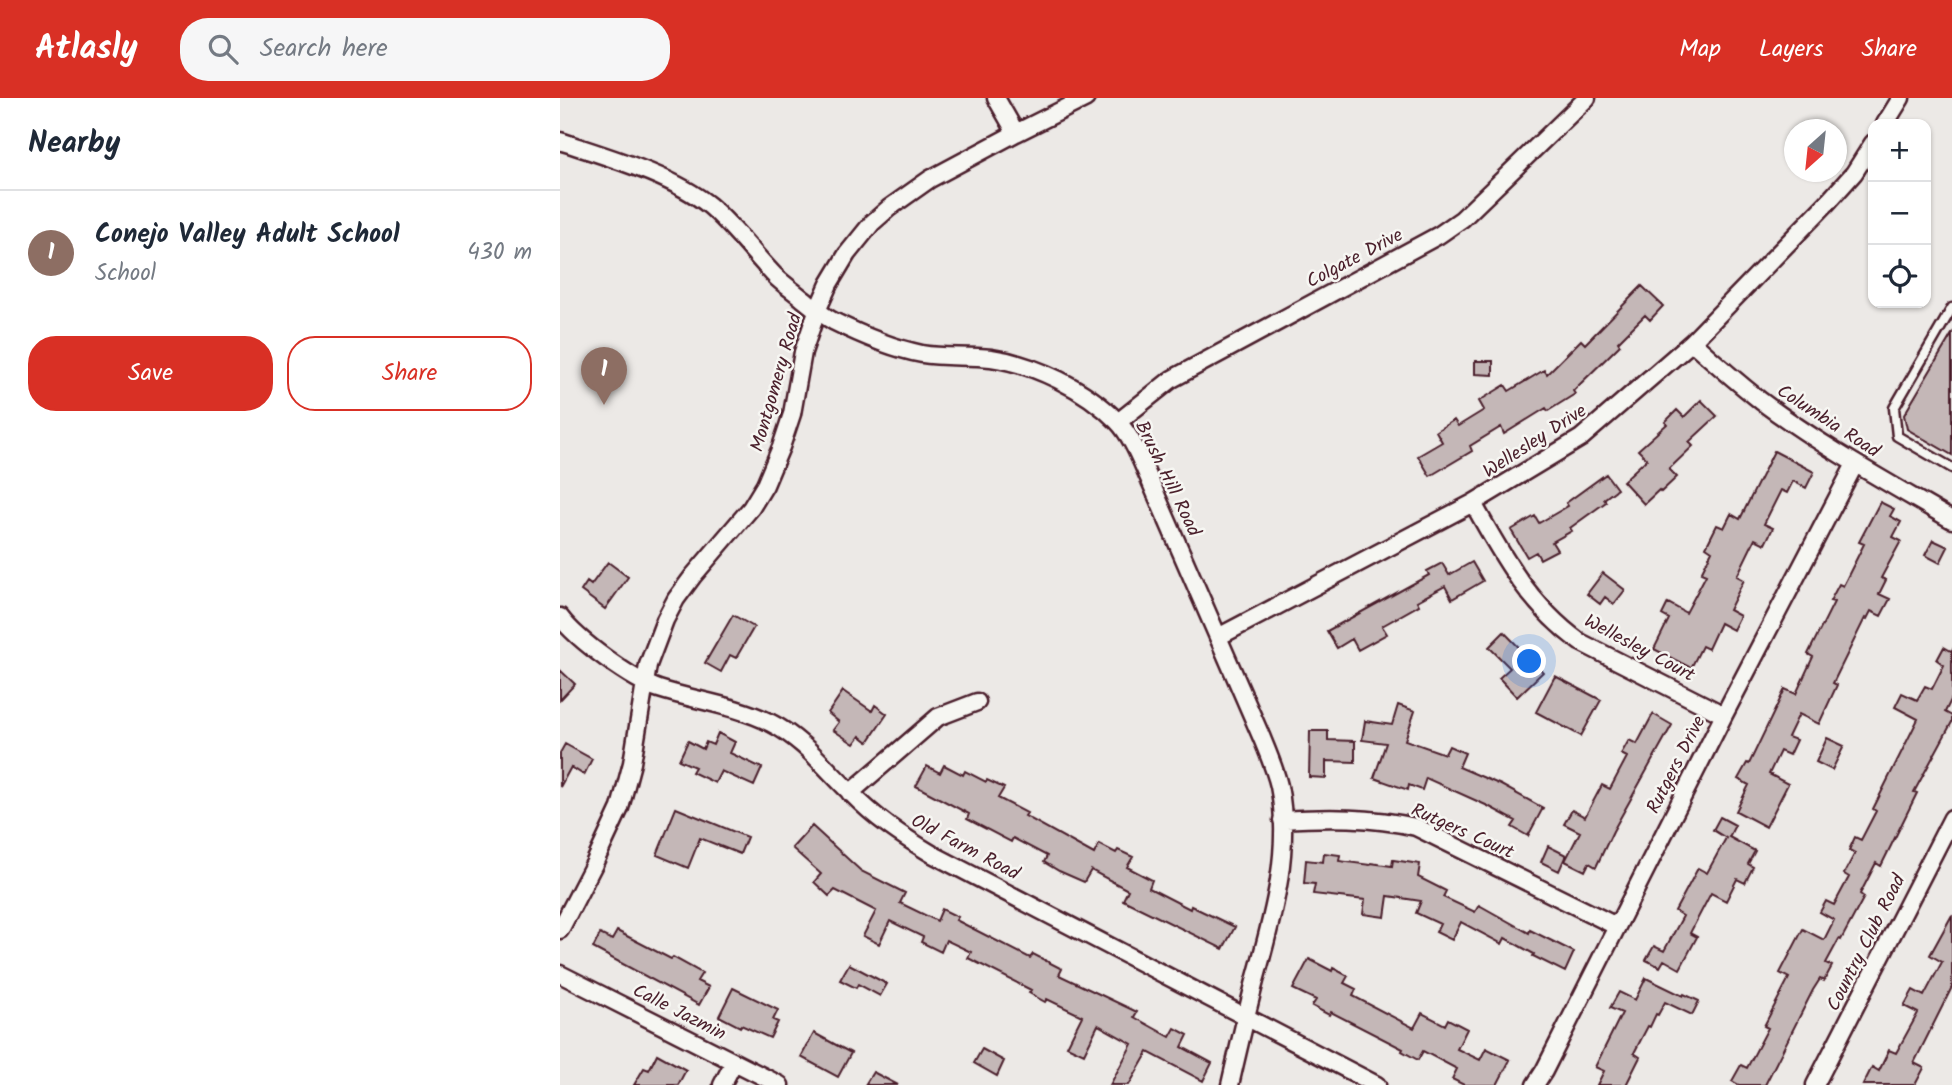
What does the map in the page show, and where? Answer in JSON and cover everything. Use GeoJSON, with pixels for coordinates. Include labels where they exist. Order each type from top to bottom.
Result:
{"type":"FeatureCollection","features":[{"type":"Feature","properties":{"kind":"street"},"geometry":{"type":"LineString","coordinates":[[996,98],[1016,133]]}},
{"type":"Feature","properties":{"kind":"street","name":"Montgomery Road"},"geometry":{"type":"LineString","coordinates":[[560,930],[620,808],[632,763],[648,665],[664,620],[693,576],[751,508],[765,485],[792,414],[803,352],[829,284],[848,254],[889,208],[930,179],[1086,98]]}},
{"type":"Feature","properties":{"kind":"street","name":"Colgate Drive"},"geometry":{"type":"LineString","coordinates":[[1118,422],[1172,379],[1462,219],[1587,98]]}},
{"type":"Feature","properties":{"kind":"street"},"geometry":{"type":"LineString","coordinates":[[1888,119],[1901,98]]}},
{"type":"Feature","properties":{"kind":"street","name":"Brush Hill Road"},"geometry":{"type":"LineString","coordinates":[[560,141],[654,175],[692,194],[727,221],[776,277],[833,321],[889,345],[923,355],[991,358],[1031,368],[1063,383],[1118,422],[1148,476],[1274,766],[1279,789],[1282,820],[1280,879],[1230,1085]]}},
{"type":"Feature","properties":{"kind":"street","name":"Wellesley Drive"},"geometry":{"type":"LineString","coordinates":[[1218,637],[1473,503],[1581,439],[1692,342],[1827,203],[1854,173],[1868,151]]}},
{"type":"Feature","properties":{"kind":"street","name":"Columbia Road"},"geometry":{"type":"LineString","coordinates":[[1692,342],[1760,400],[1855,464],[1952,520]]}},
{"type":"Feature","properties":{"kind":"street","name":"Rutgers Drive"},"geometry":{"type":"LineString","coordinates":[[1535,1085],[1855,464]]}},
{"type":"Feature","properties":{"kind":"street","name":"Wellesley Court"},"geometry":{"type":"LineString","coordinates":[[1473,503],[1519,582],[1562,629],[1580,642],[1724,716]]}},
{"type":"Feature","properties":{"kind":"street","name":"Old Farm Road"},"geometry":{"type":"LineString","coordinates":[[560,617],[581,639],[645,684],[729,706],[773,724],[791,735],[884,823],[932,853],[1377,1085]]}},
{"type":"Feature","properties":{"kind":"street"},"geometry":{"type":"LineString","coordinates":[[850,793],[939,717],[977,702]]}},
{"type":"Feature","properties":{"kind":"street","name":"Rutgers Court"},"geometry":{"type":"LineString","coordinates":[[1282,820],[1356,818],[1386,820],[1416,827],[1616,926]]}},
{"type":"Feature","properties":{"kind":"street","name":"Country Club Road"},"geometry":{"type":"LineString","coordinates":[[1815,1085],[1952,818]]}},
{"type":"Feature","properties":{"kind":"street","name":"Calle Jazmin"},"geometry":{"type":"LineString","coordinates":[[560,974],[780,1085]]}},
{"type":"Feature","properties":{"kind":"street"},"geometry":{"type":"LineString","coordinates":[[722,1085],[734,1062]]}},
{"type":"Feature","properties":{"kind":"lane"},"geometry":{"type":"LineString","coordinates":[[1952,308],[1894,408],[1897,436],[1952,468]]}},
{"type":"Feature","properties":{"kind":"building"},"geometry":{"type":"Polygon","coordinates":[[[1642,286],[1663,306],[1650,320],[1645,315],[1618,342],[1620,345],[1573,391],[1575,394],[1504,434],[1501,427],[1470,446],[1472,451],[1430,476],[1418,456],[1442,442],[1436,431],[1454,420],[1458,426],[1484,410],[1479,401],[1505,385],[1509,391],[1544,370],[1547,374],[1581,340],[1585,344],[1642,286]]]}},
{"type":"Feature","properties":{"kind":"building"},"geometry":{"type":"Polygon","coordinates":[[[1952,334],[1952,455],[1907,429],[1904,415],[1952,334]]]}},
{"type":"Feature","properties":{"kind":"building"},"geometry":{"type":"Polygon","coordinates":[[[1475,361],[1493,361],[1493,375],[1475,374],[1475,361]]]}},
{"type":"Feature","properties":{"kind":"building"},"geometry":{"type":"Polygon","coordinates":[[[1701,400],[1717,416],[1689,442],[1693,446],[1669,469],[1677,477],[1644,504],[1623,481],[1647,459],[1638,450],[1667,424],[1665,422],[1677,410],[1684,417],[1701,400]]]}},
{"type":"Feature","properties":{"kind":"building"},"geometry":{"type":"Polygon","coordinates":[[[1774,451],[1814,472],[1806,488],[1793,481],[1787,493],[1781,490],[1764,524],[1773,528],[1765,544],[1755,539],[1737,576],[1744,580],[1729,610],[1740,616],[1733,630],[1720,623],[1708,649],[1702,646],[1691,668],[1654,649],[1669,619],[1662,615],[1668,603],[1686,613],[1706,575],[1701,573],[1712,551],[1706,547],[1717,525],[1724,528],[1731,514],[1740,519],[1774,451]]]}},
{"type":"Feature","properties":{"kind":"building"},"geometry":{"type":"Polygon","coordinates":[[[1606,474],[1617,489],[1604,499],[1606,502],[1570,528],[1572,531],[1552,542],[1557,550],[1540,559],[1536,552],[1527,557],[1511,530],[1535,516],[1539,523],[1568,506],[1566,503],[1606,474]]]}},
{"type":"Feature","properties":{"kind":"building"},"geometry":{"type":"Polygon","coordinates":[[[1880,502],[1894,509],[1890,516],[1901,522],[1893,537],[1901,541],[1881,578],[1886,580],[1879,594],[1890,599],[1881,616],[1871,611],[1867,619],[1865,618],[1833,683],[1837,685],[1819,724],[1799,714],[1788,737],[1796,740],[1789,755],[1780,751],[1769,774],[1788,784],[1766,827],[1736,811],[1749,785],[1738,779],[1747,763],[1749,764],[1785,689],[1796,694],[1813,657],[1808,654],[1834,602],[1830,601],[1839,584],[1843,586],[1864,544],[1859,542],[1880,502]]]}},
{"type":"Feature","properties":{"kind":"building"},"geometry":{"type":"Polygon","coordinates":[[[1933,540],[1948,547],[1940,563],[1925,555],[1933,540]]]}},
{"type":"Feature","properties":{"kind":"building"},"geometry":{"type":"Polygon","coordinates":[[[608,562],[628,577],[605,609],[581,591],[587,582],[591,585],[608,562]]]}},
{"type":"Feature","properties":{"kind":"building"},"geometry":{"type":"Polygon","coordinates":[[[1472,562],[1483,581],[1452,599],[1445,586],[1417,601],[1419,605],[1382,626],[1387,634],[1358,650],[1352,639],[1337,648],[1327,631],[1429,575],[1427,571],[1442,563],[1449,575],[1472,562]]]}},
{"type":"Feature","properties":{"kind":"building"},"geometry":{"type":"Polygon","coordinates":[[[1603,573],[1625,590],[1614,604],[1605,597],[1600,604],[1587,594],[1603,573]]]}},
{"type":"Feature","properties":{"kind":"building"},"geometry":{"type":"Polygon","coordinates":[[[733,615],[754,627],[736,658],[730,655],[721,672],[705,663],[733,615]]]}},
{"type":"Feature","properties":{"kind":"building"},"geometry":{"type":"Polygon","coordinates":[[[1504,632],[1543,672],[1517,697],[1499,678],[1510,668],[1489,647],[1504,632]]]}},
{"type":"Feature","properties":{"kind":"building"},"geometry":{"type":"Polygon","coordinates":[[[1944,647],[1952,650],[1952,698],[1945,712],[1952,716],[1952,722],[1914,792],[1917,793],[1881,866],[1876,863],[1860,894],[1864,897],[1826,963],[1832,966],[1824,981],[1820,979],[1813,990],[1765,1085],[1739,1085],[1732,1081],[1741,1065],[1747,1068],[1768,1028],[1764,1026],[1789,978],[1780,973],[1803,929],[1824,940],[1834,920],[1820,912],[1826,901],[1834,905],[1849,877],[1844,874],[1855,853],[1849,850],[1855,837],[1861,840],[1876,811],[1873,809],[1918,719],[1895,707],[1902,693],[1917,700],[1925,686],[1932,689],[1944,665],[1937,660],[1944,647]]]}},
{"type":"Feature","properties":{"kind":"building"},"geometry":{"type":"Polygon","coordinates":[[[560,670],[575,684],[560,700],[560,670]]]}},
{"type":"Feature","properties":{"kind":"building"},"geometry":{"type":"Polygon","coordinates":[[[1555,676],[1601,700],[1581,736],[1536,712],[1555,676]]]}},
{"type":"Feature","properties":{"kind":"building"},"geometry":{"type":"Polygon","coordinates":[[[843,691],[872,711],[875,705],[887,714],[868,742],[860,736],[854,744],[833,730],[839,722],[828,713],[843,691]]]}},
{"type":"Feature","properties":{"kind":"building"},"geometry":{"type":"Polygon","coordinates":[[[1398,705],[1415,711],[1405,740],[1445,754],[1449,746],[1465,753],[1459,767],[1501,785],[1543,808],[1528,836],[1512,827],[1516,821],[1426,778],[1422,790],[1409,785],[1408,790],[1374,778],[1386,743],[1362,740],[1365,721],[1392,725],[1398,705]]]}},
{"type":"Feature","properties":{"kind":"building"},"geometry":{"type":"Polygon","coordinates":[[[1653,714],[1672,725],[1596,867],[1589,863],[1585,871],[1565,861],[1580,832],[1564,824],[1572,810],[1585,817],[1602,785],[1610,789],[1627,757],[1621,754],[1629,740],[1637,744],[1653,714]]]}},
{"type":"Feature","properties":{"kind":"building"},"geometry":{"type":"Polygon","coordinates":[[[1310,731],[1328,731],[1328,740],[1355,741],[1355,762],[1326,761],[1326,778],[1309,777],[1310,731]]]}},
{"type":"Feature","properties":{"kind":"building"},"geometry":{"type":"Polygon","coordinates":[[[718,733],[735,742],[730,753],[762,768],[754,786],[721,771],[715,783],[692,772],[695,767],[679,760],[688,741],[703,749],[706,742],[713,745],[718,733]]]}},
{"type":"Feature","properties":{"kind":"building"},"geometry":{"type":"Polygon","coordinates":[[[1827,738],[1844,746],[1832,770],[1816,762],[1827,738]]]}},
{"type":"Feature","properties":{"kind":"building"},"geometry":{"type":"Polygon","coordinates":[[[565,744],[592,759],[584,775],[571,767],[560,787],[560,753],[565,744]]]}},
{"type":"Feature","properties":{"kind":"building"},"geometry":{"type":"Polygon","coordinates":[[[944,765],[963,775],[965,771],[1004,788],[998,798],[1094,854],[1099,844],[1116,853],[1118,850],[1133,857],[1127,867],[1152,880],[1149,888],[1190,909],[1191,906],[1235,927],[1223,949],[1123,900],[1128,890],[1091,870],[1084,882],[1059,871],[1044,862],[1047,856],[1013,838],[1011,842],[967,819],[969,814],[916,786],[927,766],[940,773],[944,765]]]}},
{"type":"Feature","properties":{"kind":"building"},"geometry":{"type":"Polygon","coordinates":[[[676,808],[747,837],[740,854],[700,838],[688,868],[657,855],[676,808]]]}},
{"type":"Feature","properties":{"kind":"building"},"geometry":{"type":"Polygon","coordinates":[[[1720,817],[1735,825],[1729,837],[1755,851],[1748,864],[1753,867],[1745,883],[1737,879],[1726,901],[1711,893],[1690,933],[1697,937],[1680,969],[1664,960],[1660,967],[1646,960],[1654,946],[1664,951],[1683,916],[1675,911],[1698,868],[1707,873],[1726,838],[1713,830],[1720,817]]]}},
{"type":"Feature","properties":{"kind":"building"},"geometry":{"type":"Polygon","coordinates":[[[812,826],[861,871],[905,893],[900,903],[937,921],[942,909],[958,917],[956,920],[1030,958],[1033,954],[1062,969],[1059,975],[1137,1012],[1134,1017],[1170,1037],[1175,1028],[1188,1035],[1182,1047],[1212,1063],[1203,1081],[1148,1052],[1129,1085],[1110,1085],[1132,1044],[1098,1025],[1084,1054],[1067,1046],[1082,1016],[1047,999],[1045,1002],[1029,993],[1031,990],[968,958],[971,952],[946,940],[941,952],[921,942],[923,937],[890,921],[879,944],[863,936],[876,911],[835,890],[829,896],[814,882],[821,874],[792,848],[812,826]]]}},
{"type":"Feature","properties":{"kind":"building"},"geometry":{"type":"Polygon","coordinates":[[[1548,846],[1566,855],[1559,871],[1541,862],[1548,846]]]}},
{"type":"Feature","properties":{"kind":"building"},"geometry":{"type":"Polygon","coordinates":[[[1324,853],[1340,855],[1339,861],[1370,865],[1392,866],[1393,860],[1420,864],[1418,877],[1446,891],[1443,897],[1475,912],[1479,905],[1529,933],[1530,930],[1574,952],[1565,972],[1505,938],[1502,944],[1461,922],[1452,940],[1436,932],[1440,924],[1416,913],[1421,901],[1388,896],[1385,917],[1363,914],[1365,900],[1313,894],[1315,884],[1304,883],[1306,860],[1323,862],[1324,853]]]}},
{"type":"Feature","properties":{"kind":"building"},"geometry":{"type":"Polygon","coordinates":[[[1952,915],[1952,987],[1914,1063],[1924,1068],[1915,1085],[1863,1085],[1872,1067],[1879,1071],[1889,1050],[1896,1053],[1918,1013],[1904,1006],[1913,990],[1924,996],[1942,962],[1930,955],[1952,915]]]}},
{"type":"Feature","properties":{"kind":"building"},"geometry":{"type":"Polygon","coordinates":[[[617,931],[702,973],[697,981],[709,987],[699,1005],[593,948],[600,934],[612,940],[617,931]]]}},
{"type":"Feature","properties":{"kind":"building"},"geometry":{"type":"Polygon","coordinates":[[[1309,959],[1348,976],[1344,983],[1356,989],[1353,996],[1414,1028],[1422,1013],[1445,1025],[1448,1019],[1467,1029],[1457,1049],[1480,1060],[1486,1048],[1510,1060],[1497,1085],[1464,1085],[1452,1079],[1457,1069],[1423,1051],[1418,1060],[1402,1051],[1403,1049],[1331,1012],[1329,1015],[1312,1006],[1316,1000],[1293,989],[1309,959]]]}},
{"type":"Feature","properties":{"kind":"building"},"geometry":{"type":"Polygon","coordinates":[[[849,964],[887,984],[880,996],[858,984],[856,988],[840,980],[849,964]]]}},
{"type":"Feature","properties":{"kind":"building"},"geometry":{"type":"Polygon","coordinates":[[[1646,978],[1699,1001],[1692,1015],[1665,1002],[1634,1053],[1640,1057],[1626,1085],[1597,1085],[1604,1071],[1595,1067],[1622,1013],[1610,1008],[1619,992],[1635,1000],[1646,978]]]}},
{"type":"Feature","properties":{"kind":"building"},"geometry":{"type":"Polygon","coordinates":[[[733,988],[778,1010],[773,1020],[778,1022],[770,1038],[719,1016],[733,988]]]}},
{"type":"Feature","properties":{"kind":"building"},"geometry":{"type":"Polygon","coordinates":[[[814,1033],[851,1053],[838,1077],[801,1057],[814,1033]]]}},
{"type":"Feature","properties":{"kind":"building"},"geometry":{"type":"Polygon","coordinates":[[[982,1049],[1004,1061],[997,1076],[974,1063],[982,1049]]]}},
{"type":"Feature","properties":{"kind":"building"},"geometry":{"type":"Polygon","coordinates":[[[657,1054],[686,1070],[678,1085],[634,1085],[644,1068],[649,1070],[657,1054]]]}},
{"type":"Feature","properties":{"kind":"building"},"geometry":{"type":"Polygon","coordinates":[[[873,1072],[898,1085],[865,1085],[873,1072]]]}},
{"type":"Feature","properties":{"kind":"place","name":"Conejo Valley Adult School"},"geometry":{"type":"Point","coordinates":[604,405]}}]}
